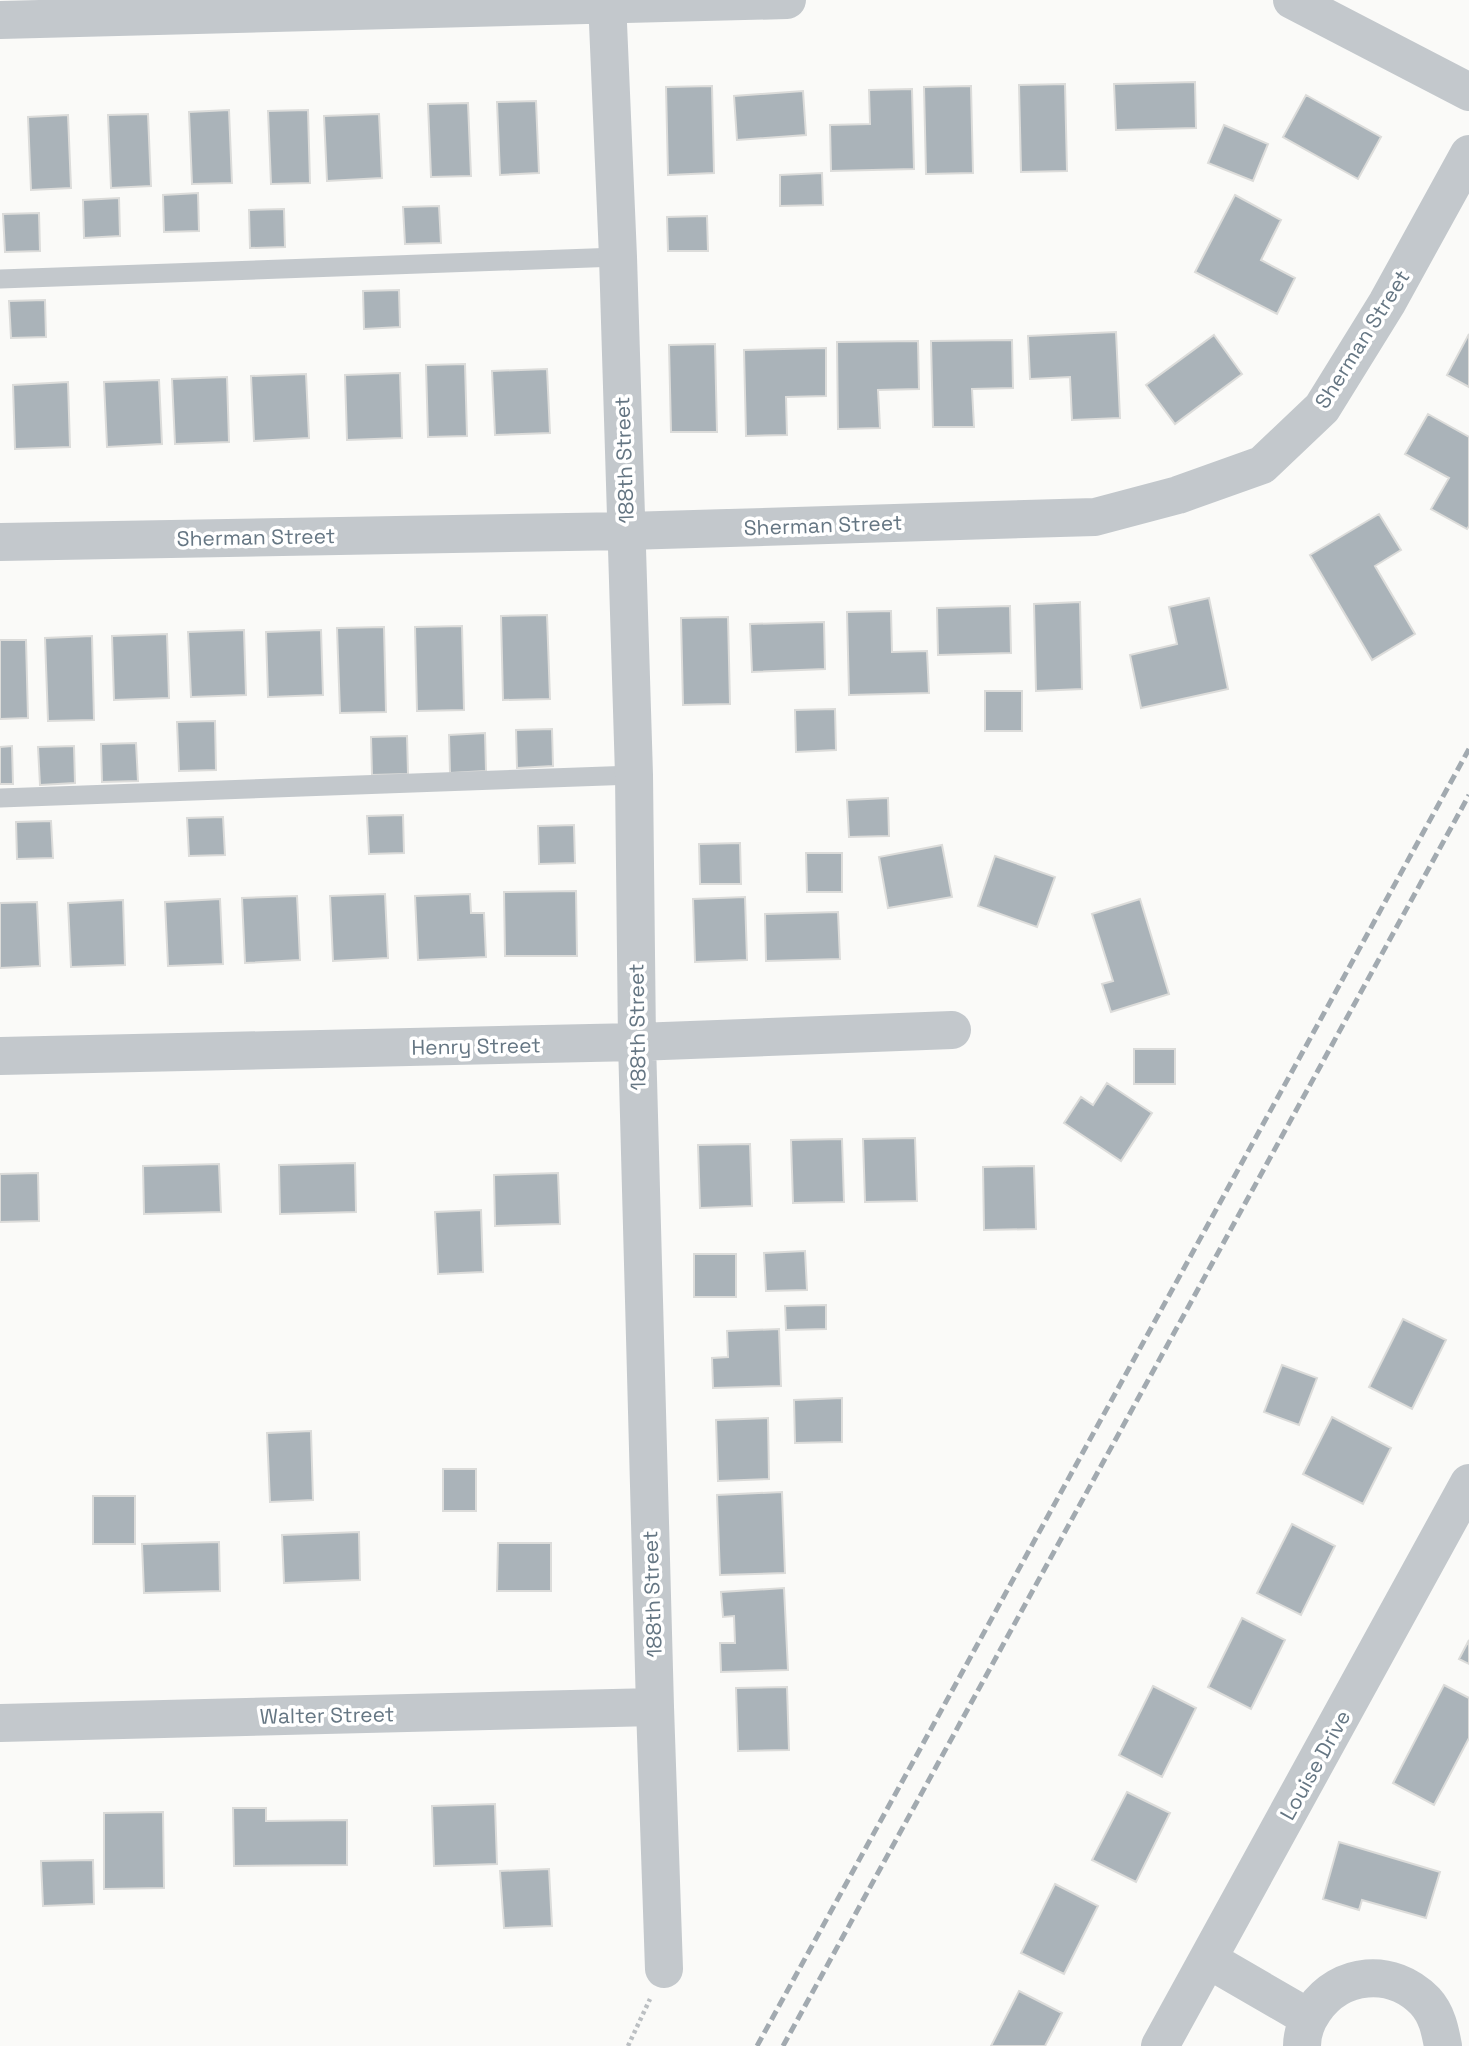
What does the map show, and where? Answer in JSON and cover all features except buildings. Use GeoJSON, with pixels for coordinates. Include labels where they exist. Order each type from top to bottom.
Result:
{"type":"FeatureCollection","features":[{"type":"Feature","properties":{"kind":"street"},"geometry":{"type":"LineString","coordinates":[[0,20],[787,0]]}},
{"type":"Feature","properties":{"kind":"street"},"geometry":{"type":"LineString","coordinates":[[1292,0],[1469,92]]}},
{"type":"Feature","properties":{"kind":"street","name":"188th Street"},"geometry":{"type":"LineString","coordinates":[[607,3],[627,531],[634,775],[637,1042],[664,1969]]}},
{"type":"Feature","properties":{"kind":"street","name":"Sherman Street"},"geometry":{"type":"LineString","coordinates":[[0,542],[627,531],[1095,517],[1178,495],[1262,464],[1322,408],[1387,303],[1469,154]]}},
{"type":"Feature","properties":{"kind":"street","name":"Henry Street"},"geometry":{"type":"LineString","coordinates":[[0,1056],[637,1042],[952,1030]]}},
{"type":"Feature","properties":{"kind":"street","name":"Louise Drive"},"geometry":{"type":"LineString","coordinates":[[1160,2046],[1469,1483]]}},
{"type":"Feature","properties":{"kind":"street","name":"Walter Street"},"geometry":{"type":"LineString","coordinates":[[0,1723],[655,1707]]}},
{"type":"Feature","properties":{"kind":"street"},"geometry":{"type":"LineString","coordinates":[[1209,1960],[1306,2032],[1322,1998],[1341,1984],[1363,1978],[1387,1979],[1409,1988],[1427,2003],[1438,2023],[1443,2046]]}},
{"type":"Feature","properties":{"kind":"lane"},"geometry":{"type":"LineString","coordinates":[[0,279],[618,257]]}},
{"type":"Feature","properties":{"kind":"lane"},"geometry":{"type":"LineString","coordinates":[[0,798],[634,775]]}},
{"type":"Feature","properties":{"kind":"path"},"geometry":{"type":"LineString","coordinates":[[628,2046],[664,1969]]}},
{"type":"Feature","properties":{"kind":"railway"},"geometry":{"type":"LineString","coordinates":[[757,2046],[1469,749]]}},
{"type":"Feature","properties":{"kind":"railway"},"geometry":{"type":"LineString","coordinates":[[783,2046],[1469,795]]}}]}
